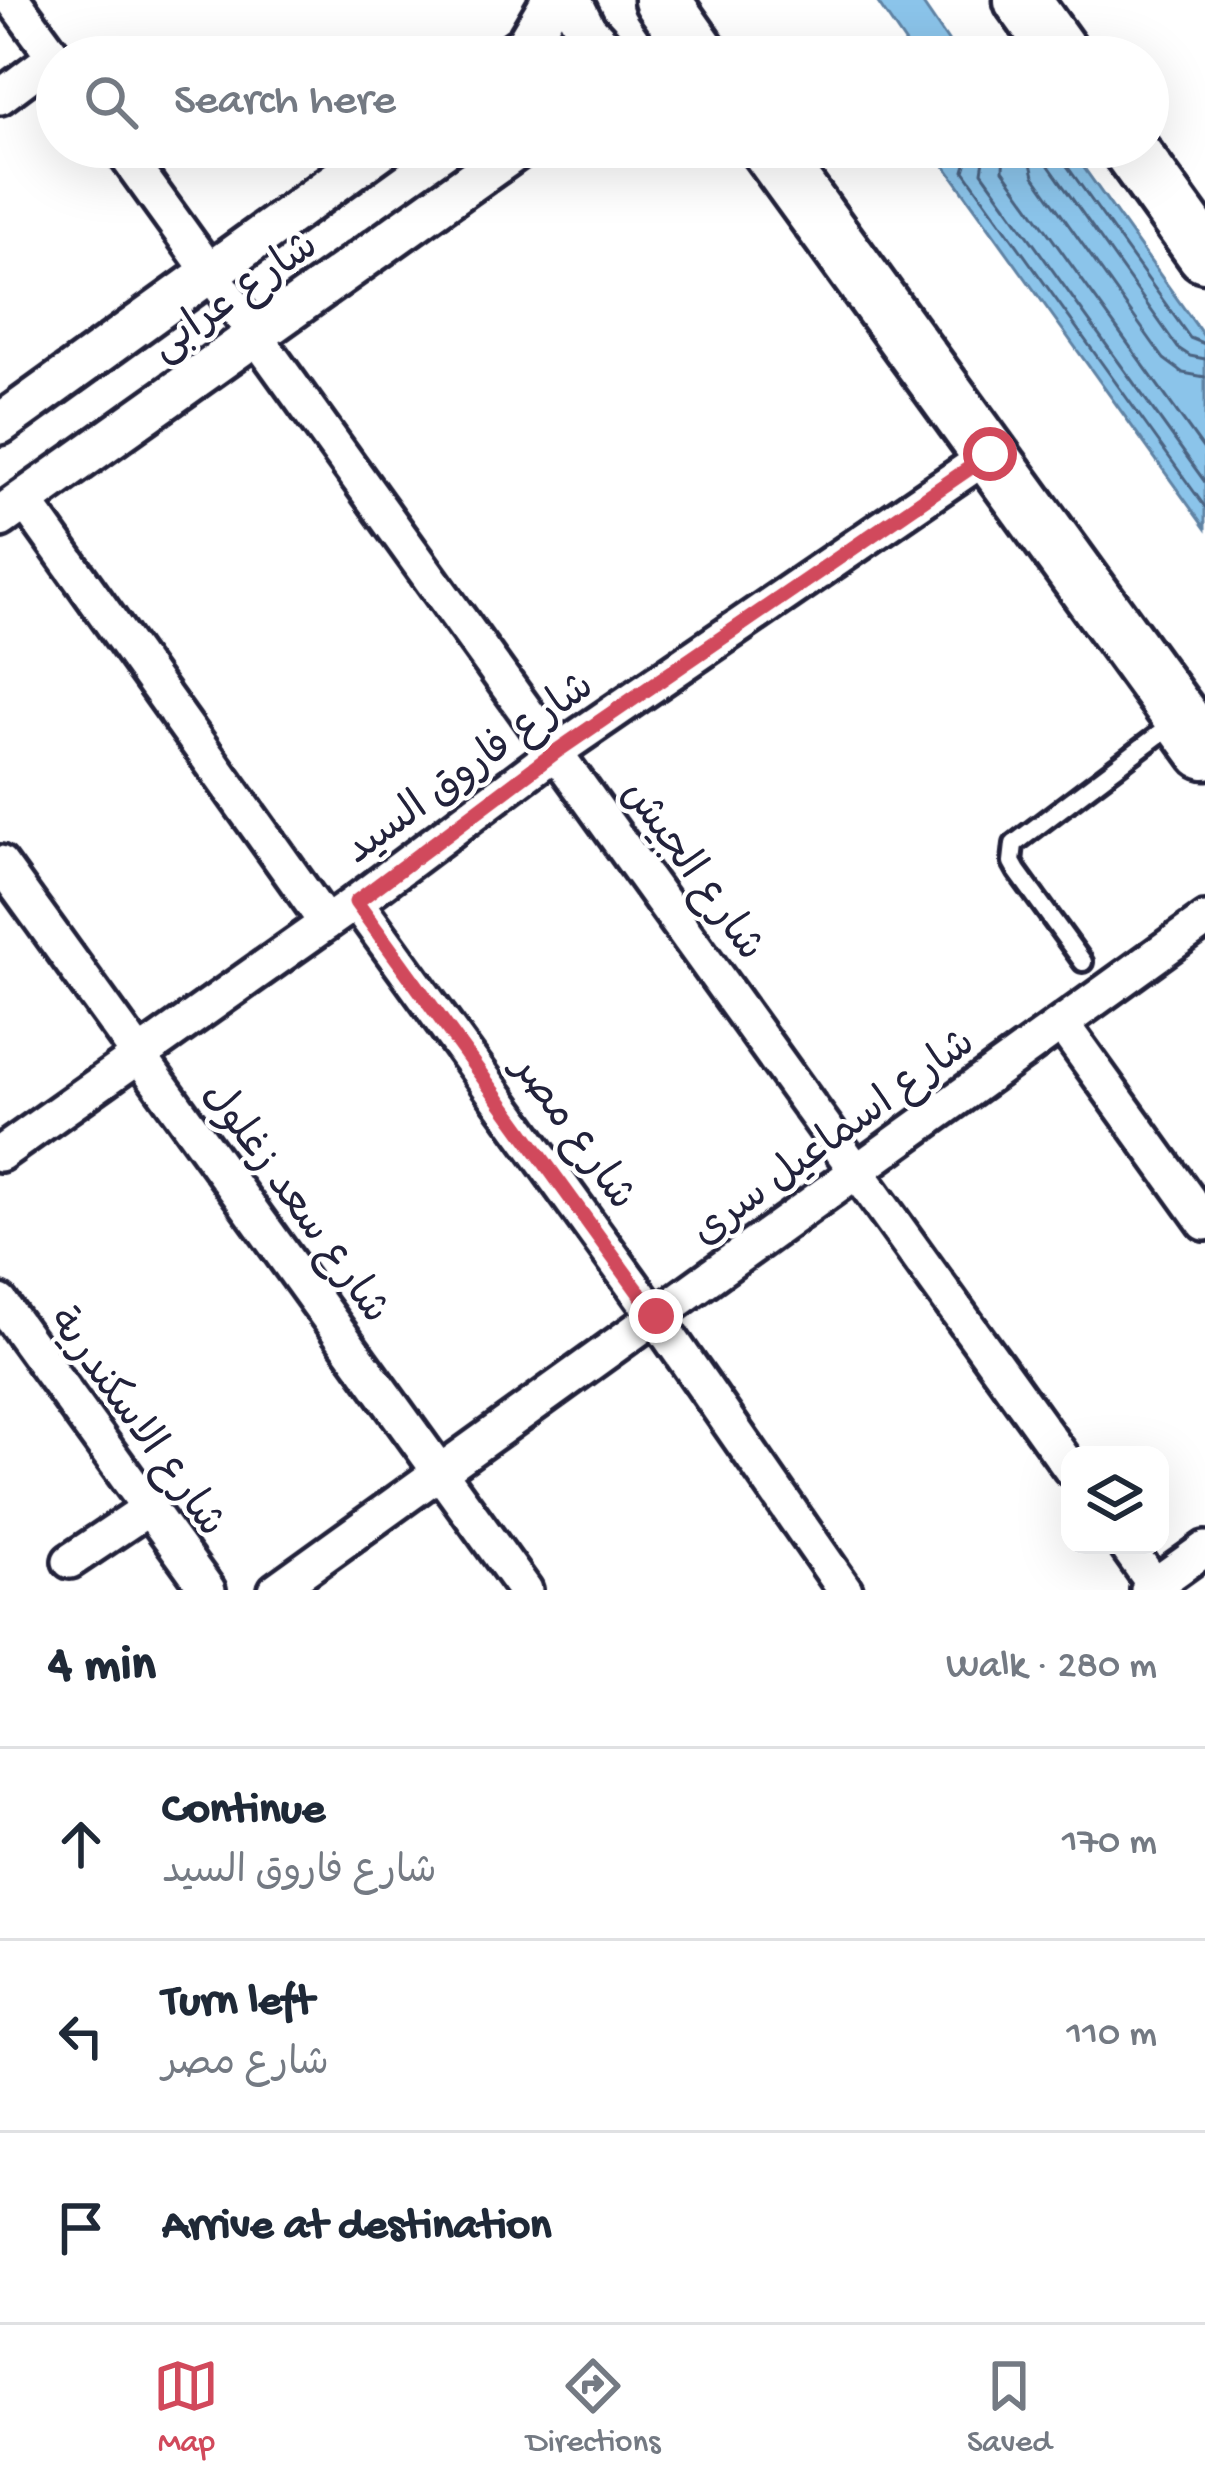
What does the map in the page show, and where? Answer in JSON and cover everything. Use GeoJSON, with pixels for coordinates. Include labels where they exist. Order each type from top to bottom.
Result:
{"type":"FeatureCollection","features":[{"type":"Feature","properties":{"kind":"highway"},"geometry":{"type":"LineString","coordinates":[[662,0],[690,36]]}},
{"type":"Feature","properties":{"kind":"highway"},"geometry":{"type":"LineString","coordinates":[[697,0],[703,36]]}},
{"type":"Feature","properties":{"kind":"highway"},"geometry":{"type":"LineString","coordinates":[[1022,0],[1049,36]]}},
{"type":"Feature","properties":{"kind":"highway"},"geometry":{"type":"LineString","coordinates":[[782,168],[1193,734]]}},
{"type":"Feature","properties":{"kind":"highway"},"geometry":{"type":"LineString","coordinates":[[1143,168],[1205,254]]}},
{"type":"Feature","properties":{"kind":"street"},"geometry":{"type":"LineString","coordinates":[[14,0],[40,36]]}},
{"type":"Feature","properties":{"kind":"street"},"geometry":{"type":"LineString","coordinates":[[527,36],[552,0]]}},
{"type":"Feature","properties":{"kind":"street"},"geometry":{"type":"LineString","coordinates":[[571,0],[592,36]]}},
{"type":"Feature","properties":{"kind":"street"},"geometry":{"type":"LineString","coordinates":[[0,97],[36,72]]}},
{"type":"Feature","properties":{"kind":"street","name":"شارع الجيش"},"geometry":{"type":"LineString","coordinates":[[135,168],[1061,1456]]}},
{"type":"Feature","properties":{"kind":"street","name":"شارع عرابى"},"geometry":{"type":"LineString","coordinates":[[0,424],[355,168]]}},
{"type":"Feature","properties":{"kind":"street","name":"شارع عرابى"},"geometry":{"type":"LineString","coordinates":[[12,508],[490,168]]}},
{"type":"Feature","properties":{"kind":"street","name":"شارع فاروق السيد"},"geometry":{"type":"LineString","coordinates":[[0,1154],[356,902],[557,751],[990,454]]}},
{"type":"Feature","properties":{"kind":"street"},"geometry":{"type":"LineString","coordinates":[[12,508],[326,923]]}},
{"type":"Feature","properties":{"kind":"street","name":"شارع سعد زغلول"},"geometry":{"type":"LineString","coordinates":[[0,863],[525,1590]]}},
{"type":"Feature","properties":{"kind":"street","name":"شارع مصر"},"geometry":{"type":"LineString","coordinates":[[356,902],[656,1316],[845,1590]]}},
{"type":"Feature","properties":{"kind":"street","name":"شارع اسماعيل سرى"},"geometry":{"type":"LineString","coordinates":[[276,1590],[1205,920]]}},
{"type":"Feature","properties":{"kind":"street"},"geometry":{"type":"LineString","coordinates":[[1062,1024],[1205,1223]]}},
{"type":"Feature","properties":{"kind":"street","name":"شارع الاسكندرية"},"geometry":{"type":"LineString","coordinates":[[0,1302],[208,1590]]}},
{"type":"Feature","properties":{"kind":"street"},"geometry":{"type":"LineString","coordinates":[[70,1561],[149,1508]]}},
{"type":"Feature","properties":{"kind":"street"},"geometry":{"type":"LineString","coordinates":[[1132,1554],[1154,1588],[1205,1549]]}},
{"type":"Feature","properties":{"kind":"lane"},"geometry":{"type":"LineString","coordinates":[[1083,962],[1017,871],[1012,862],[1014,844],[1193,734]]}},
{"type":"Feature","properties":{"kind":"water"},"geometry":{"type":"Polygon","coordinates":[[[876,0],[920,0],[945,36],[901,36],[876,0]]]}},
{"type":"Feature","properties":{"kind":"water"},"geometry":{"type":"Polygon","coordinates":[[[946,168],[1084,168],[1205,338],[1205,528],[946,168]]]}},
{"type":"Feature","properties":{"kind":"route"},"geometry":{"type":"LineString","coordinates":[[656,1316],[356,902],[557,751],[990,454]]}}]}
